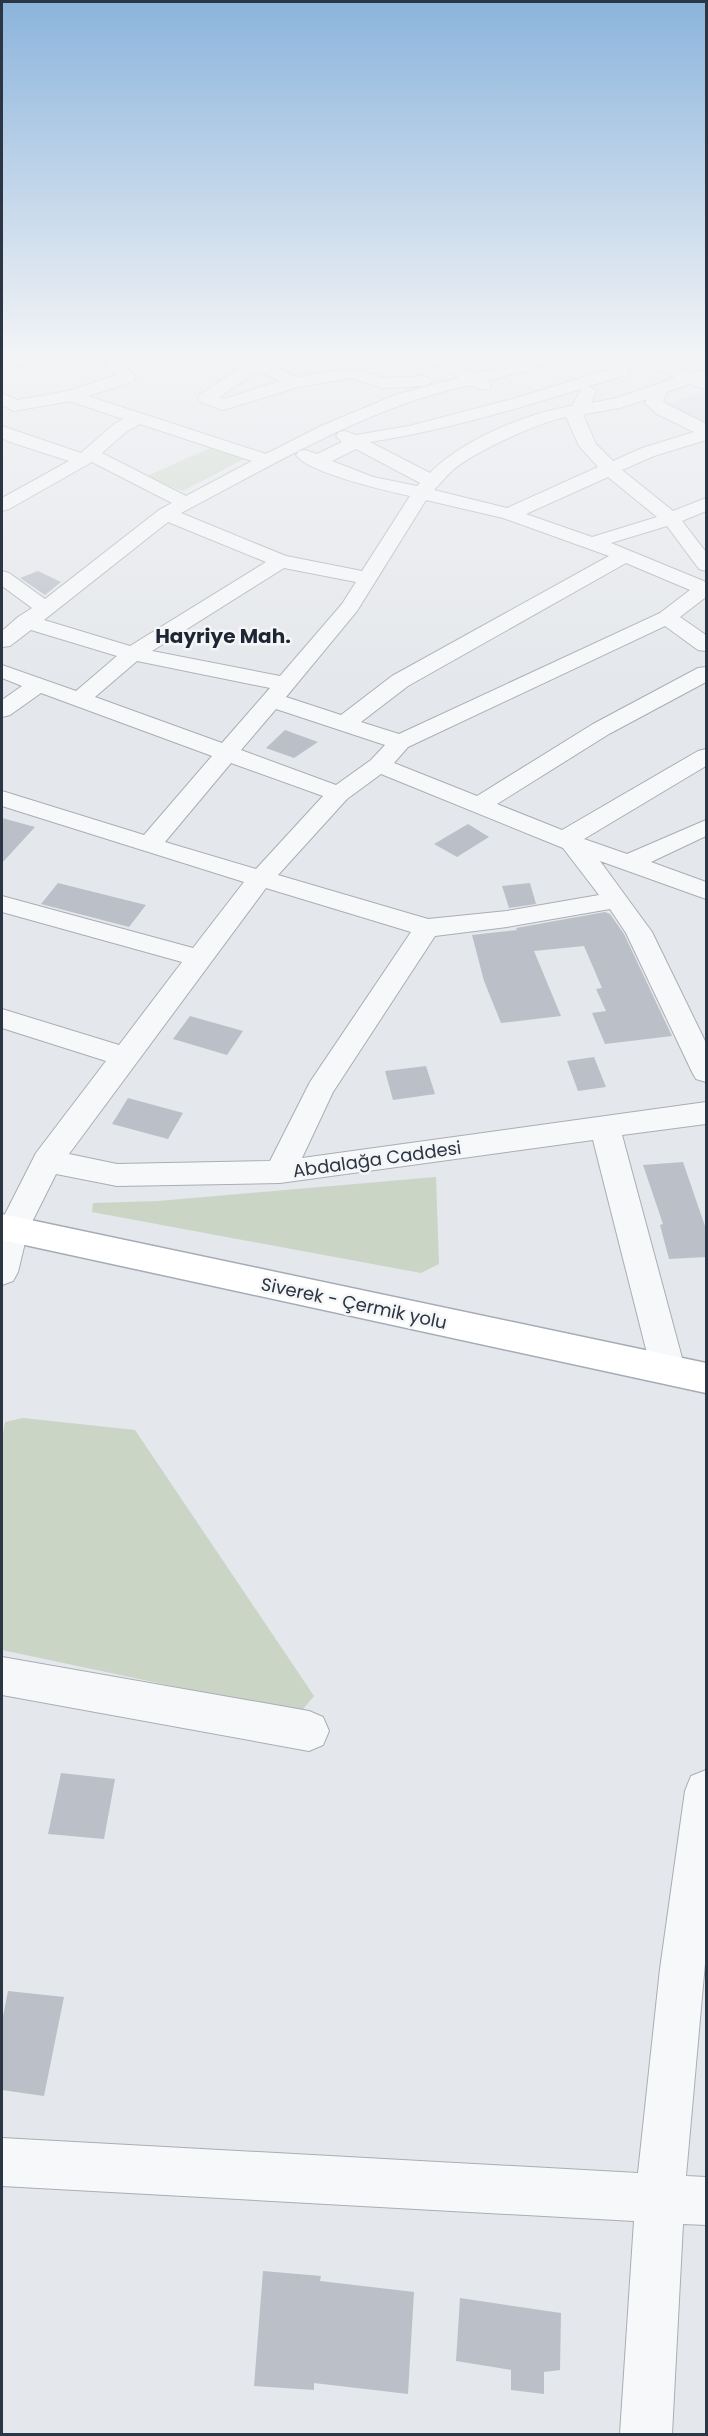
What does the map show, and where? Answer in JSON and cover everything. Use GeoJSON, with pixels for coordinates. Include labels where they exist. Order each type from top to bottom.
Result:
{"type":"FeatureCollection","features":[{"type":"Feature","properties":{"kind":"main road","name":"Siverek - Çermik yolu"},"geometry":{"type":"LineString","coordinates":[[7,1229],[706,1378]]}},
{"type":"Feature","properties":{"kind":"street"},"geometry":{"type":"LineString","coordinates":[[5,510],[68,470]]}},
{"type":"Feature","properties":{"kind":"street"},"geometry":{"type":"LineString","coordinates":[[118,470],[186,503]]}},
{"type":"Feature","properties":{"kind":"street"},"geometry":{"type":"LineString","coordinates":[[2,640],[146,532],[166,514],[249,470]]}},
{"type":"Feature","properties":{"kind":"street"},"geometry":{"type":"LineString","coordinates":[[339,470],[367,481],[426,488],[706,581]]}},
{"type":"Feature","properties":{"kind":"street"},"geometry":{"type":"LineString","coordinates":[[399,470],[426,488]]}},
{"type":"Feature","properties":{"kind":"street"},"geometry":{"type":"LineString","coordinates":[[149,845],[350,607],[426,488],[444,470]]}},
{"type":"Feature","properties":{"kind":"street"},"geometry":{"type":"LineString","coordinates":[[509,514],[611,470],[671,519],[706,581]]}},
{"type":"Feature","properties":{"kind":"street"},"geometry":{"type":"LineString","coordinates":[[591,543],[671,519],[706,504]]}},
{"type":"Feature","properties":{"kind":"street"},"geometry":{"type":"LineString","coordinates":[[166,514],[281,561],[368,578]]}},
{"type":"Feature","properties":{"kind":"street"},"geometry":{"type":"LineString","coordinates":[[345,723],[400,681],[625,555]]}},
{"type":"Feature","properties":{"kind":"street"},"geometry":{"type":"LineString","coordinates":[[80,699],[133,654],[281,561]]}},
{"type":"Feature","properties":{"kind":"street"},"geometry":{"type":"LineString","coordinates":[[2,577],[45,608]]}},
{"type":"Feature","properties":{"kind":"street"},"geometry":{"type":"LineString","coordinates":[[2,1272],[7,1229],[47,1161],[260,879],[339,794],[379,765],[400,742],[667,617],[706,581]]}},
{"type":"Feature","properties":{"kind":"street"},"geometry":{"type":"LineString","coordinates":[[667,617],[706,645]]}},
{"type":"Feature","properties":{"kind":"street"},"geometry":{"type":"LineString","coordinates":[[25,621],[133,654],[278,692],[345,723],[400,742]]}},
{"type":"Feature","properties":{"kind":"street"},"geometry":{"type":"LineString","coordinates":[[2,671],[339,794]]}},
{"type":"Feature","properties":{"kind":"street"},"geometry":{"type":"LineString","coordinates":[[477,806],[601,729],[706,673]]}},
{"type":"Feature","properties":{"kind":"street"},"geometry":{"type":"LineString","coordinates":[[2,710],[39,684]]}},
{"type":"Feature","properties":{"kind":"street"},"geometry":{"type":"LineString","coordinates":[[568,841],[706,756]]}},
{"type":"Feature","properties":{"kind":"street"},"geometry":{"type":"LineString","coordinates":[[379,765],[477,806],[706,891]]}},
{"type":"Feature","properties":{"kind":"street"},"geometry":{"type":"LineString","coordinates":[[2,798],[260,879],[427,928],[507,919],[617,900]]}},
{"type":"Feature","properties":{"kind":"street"},"geometry":{"type":"LineString","coordinates":[[629,863],[706,827]]}},
{"type":"Feature","properties":{"kind":"street"},"geometry":{"type":"LineString","coordinates":[[568,841],[617,900],[639,932],[706,1072]]}},
{"type":"Feature","properties":{"kind":"street"},"geometry":{"type":"LineString","coordinates":[[2,904],[199,958]]}},
{"type":"Feature","properties":{"kind":"street"},"geometry":{"type":"LineString","coordinates":[[280,1172],[320,1089],[427,928]]}},
{"type":"Feature","properties":{"kind":"street"},"geometry":{"type":"LineString","coordinates":[[2,1018],[126,1057]]}},
{"type":"Feature","properties":{"kind":"street","name":"Abdalağa Caddesi"},"geometry":{"type":"LineString","coordinates":[[47,1161],[117,1175],[280,1172],[706,1113]]}},
{"type":"Feature","properties":{"kind":"street"},"geometry":{"type":"LineString","coordinates":[[605,1127],[668,1369]]}},
{"type":"Feature","properties":{"kind":"street"},"geometry":{"type":"LineString","coordinates":[[2,1676],[309,1731]]}},
{"type":"Feature","properties":{"kind":"street"},"geometry":{"type":"LineString","coordinates":[[646,2434],[660,2199],[682,1969],[706,1791]]}},
{"type":"Feature","properties":{"kind":"street"},"geometry":{"type":"LineString","coordinates":[[2,2162],[706,2201]]}},
{"type":"Feature","properties":{"kind":"green space"},"geometry":{"type":"Polygon","coordinates":[[[161,470],[224,470],[183,491],[145,477],[161,470]]]}},
{"type":"Feature","properties":{"kind":"green space"},"geometry":{"type":"Polygon","coordinates":[[[436,1177],[439,1264],[421,1273],[92,1212],[93,1203],[158,1201],[436,1177]]]}},
{"type":"Feature","properties":{"kind":"green space"},"geometry":{"type":"Polygon","coordinates":[[[23,1418],[135,1430],[314,1696],[300,1713],[2,1650],[2,1440],[5,1422],[23,1418]]]}},
{"type":"Feature","properties":{"kind":"building"},"geometry":{"type":"Polygon","coordinates":[[[38,571],[61,582],[45,595],[20,578],[38,571]]]}},
{"type":"Feature","properties":{"kind":"building"},"geometry":{"type":"Polygon","coordinates":[[[285,730],[318,742],[294,758],[266,748],[285,730]]]}},
{"type":"Feature","properties":{"kind":"building"},"geometry":{"type":"Polygon","coordinates":[[[2,818],[35,827],[2,863],[2,818]]]}},
{"type":"Feature","properties":{"kind":"building"},"geometry":{"type":"Polygon","coordinates":[[[468,824],[489,837],[457,857],[434,844],[468,824]]]}},
{"type":"Feature","properties":{"kind":"building"},"geometry":{"type":"Polygon","coordinates":[[[58,883],[146,905],[129,927],[41,904],[58,883]]]}},
{"type":"Feature","properties":{"kind":"building"},"geometry":{"type":"Polygon","coordinates":[[[530,883],[536,904],[509,908],[502,886],[530,883]]]}},
{"type":"Feature","properties":{"kind":"building"},"geometry":{"type":"Polygon","coordinates":[[[605,912],[610,914],[624,934],[672,1036],[605,1044],[592,1013],[606,1011],[596,989],[602,988],[584,946],[534,951],[561,1016],[501,1023],[484,981],[472,935],[517,930],[516,928],[605,912]]]}},
{"type":"Feature","properties":{"kind":"building"},"geometry":{"type":"Polygon","coordinates":[[[190,1016],[243,1031],[227,1055],[173,1039],[190,1016]]]}},
{"type":"Feature","properties":{"kind":"building"},"geometry":{"type":"Polygon","coordinates":[[[594,1057],[606,1087],[578,1091],[567,1061],[594,1057]]]}},
{"type":"Feature","properties":{"kind":"building"},"geometry":{"type":"Polygon","coordinates":[[[426,1066],[435,1094],[393,1100],[385,1071],[426,1066]]]}},
{"type":"Feature","properties":{"kind":"building"},"geometry":{"type":"Polygon","coordinates":[[[128,1098],[183,1113],[168,1139],[112,1124],[128,1098]]]}},
{"type":"Feature","properties":{"kind":"building"},"geometry":{"type":"Polygon","coordinates":[[[683,1162],[706,1229],[706,1257],[669,1259],[660,1225],[663,1224],[643,1165],[683,1162]]]}},
{"type":"Feature","properties":{"kind":"building"},"geometry":{"type":"Polygon","coordinates":[[[61,1773],[115,1779],[104,1839],[48,1834],[61,1773]]]}},
{"type":"Feature","properties":{"kind":"building"},"geometry":{"type":"Polygon","coordinates":[[[8,1991],[64,1997],[44,2096],[2,2090],[2,2021],[8,1991]]]}},
{"type":"Feature","properties":{"kind":"building"},"geometry":{"type":"Polygon","coordinates":[[[263,2271],[321,2276],[320,2281],[414,2292],[408,2394],[314,2383],[314,2390],[254,2386],[263,2271]]]}},
{"type":"Feature","properties":{"kind":"building"},"geometry":{"type":"Polygon","coordinates":[[[460,2298],[561,2313],[560,2370],[544,2372],[544,2394],[511,2390],[511,2370],[456,2361],[460,2298]]]}},
{"type":"Feature","properties":{"kind":"district","name":"Hayriye Mah."},"geometry":{"type":"Point","coordinates":[223,636]}}]}
